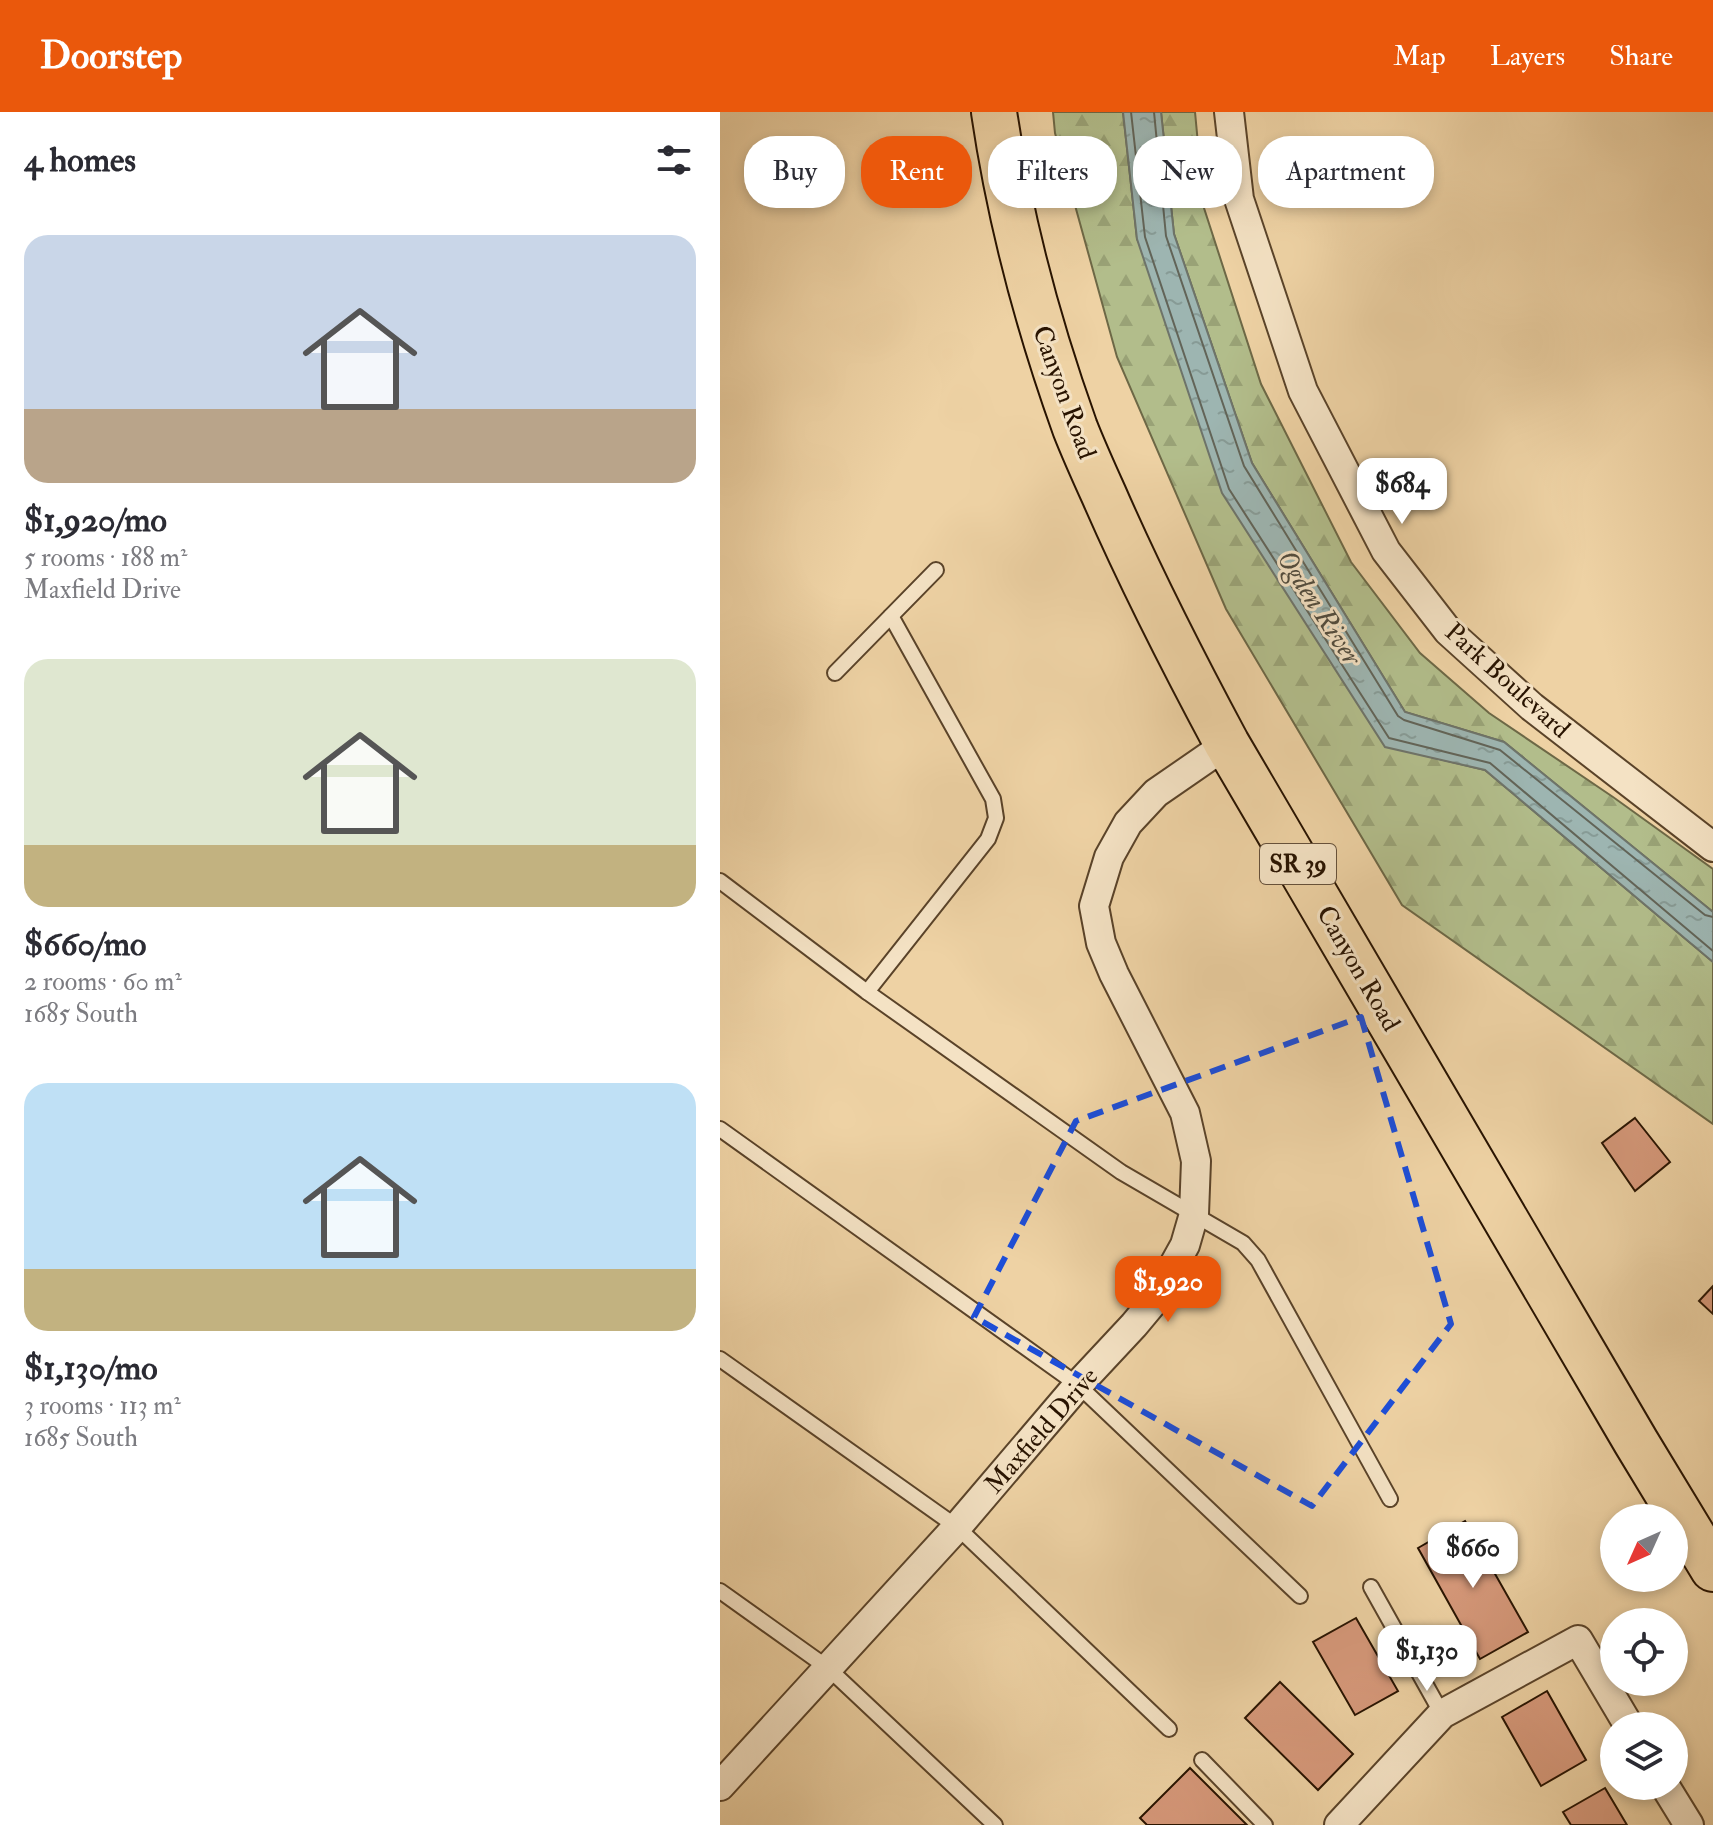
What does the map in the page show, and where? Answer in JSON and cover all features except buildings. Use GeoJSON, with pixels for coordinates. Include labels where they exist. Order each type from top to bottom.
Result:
{"type":"FeatureCollection","features":[{"type":"Feature","properties":{"kind":"main road","name":"Canyon Road"},"geometry":{"type":"LineString","coordinates":[[994,112],[1019,247],[1045,338],[1076,430],[1135,567],[1227,744],[1713,1569]]}},
{"type":"Feature","properties":{"kind":"street","name":"Park Boulevard"},"geometry":{"type":"LineString","coordinates":[[1229,112],[1239,199],[1303,391],[1386,551],[1448,631],[1532,707],[1713,847]]}},
{"type":"Feature","properties":{"kind":"street","name":"Maxfield Drive"},"geometry":{"type":"LineString","coordinates":[[720,1786],[957,1527],[1078,1385],[1134,1325],[1154,1301],[1185,1245],[1194,1214],[1196,1161],[1185,1113],[1114,974],[1101,943],[1094,906],[1109,857],[1128,823],[1156,793],[1227,744]]}},
{"type":"Feature","properties":{"kind":"street"},"geometry":{"type":"LineString","coordinates":[[1339,1825],[1442,1714],[1578,1640],[1621,1712]]}},
{"type":"Feature","properties":{"kind":"street"},"geometry":{"type":"LineString","coordinates":[[1674,1800],[1689,1825]]}},
{"type":"Feature","properties":{"kind":"lane"},"geometry":{"type":"LineString","coordinates":[[835,673],[936,570]]}},
{"type":"Feature","properties":{"kind":"lane"},"geometry":{"type":"LineString","coordinates":[[867,992],[988,839],[996,818],[993,799],[891,616]]}},
{"type":"Feature","properties":{"kind":"lane"},"geometry":{"type":"LineString","coordinates":[[720,881],[867,992],[1121,1172],[1243,1243],[1258,1260],[1390,1499]]}},
{"type":"Feature","properties":{"kind":"lane"},"geometry":{"type":"LineString","coordinates":[[720,1129],[1078,1385],[1300,1596]]}},
{"type":"Feature","properties":{"kind":"lane"},"geometry":{"type":"LineString","coordinates":[[720,1359],[957,1527],[1169,1729]]}},
{"type":"Feature","properties":{"kind":"lane"},"geometry":{"type":"LineString","coordinates":[[1371,1587],[1442,1714]]}},
{"type":"Feature","properties":{"kind":"lane"},"geometry":{"type":"LineString","coordinates":[[720,1591],[828,1668],[995,1825]]}},
{"type":"Feature","properties":{"kind":"lane"},"geometry":{"type":"LineString","coordinates":[[1202,1760],[1265,1825]]}},
{"type":"Feature","properties":{"kind":"highlighted area"},"geometry":{"type":"Polygon","coordinates":[[[1361,1017],[1451,1324],[1312,1506],[974,1317],[1076,1121],[1361,1017]]]}},
{"type":"Feature","properties":{"kind":"green space"},"geometry":{"type":"Polygon","coordinates":[[[1053,112],[1123,112],[1137,239],[1385,746],[1485,770],[1713,962],[1713,1124],[1402,905],[1226,609],[1117,357],[1076,208],[1117,208],[1117,136],[1056,136],[1053,112]]]}},
{"type":"Feature","properties":{"kind":"green space"},"geometry":{"type":"Polygon","coordinates":[[[1161,112],[1195,112],[1197,136],[1164,136],[1161,112]]]}},
{"type":"Feature","properties":{"kind":"green space"},"geometry":{"type":"Polygon","coordinates":[[[1171,208],[1204,208],[1261,384],[1351,562],[1420,653],[1489,713],[1713,869],[1713,912],[1504,742],[1405,712],[1252,463],[1174,234],[1171,208]]]}},
{"type":"Feature","properties":{"kind":"water","name":"Ogden River"},"geometry":{"type":"Polygon","coordinates":[[[1123,112],[1161,112],[1164,136],[1133,136],[1133,203],[1123,112]]]}},
{"type":"Feature","properties":{"kind":"water","name":"Ogden River"},"geometry":{"type":"Polygon","coordinates":[[[1134,208],[1171,208],[1174,234],[1252,463],[1405,712],[1504,742],[1713,912],[1713,962],[1485,770],[1385,747],[1222,493],[1137,239],[1134,208]]]}}]}
